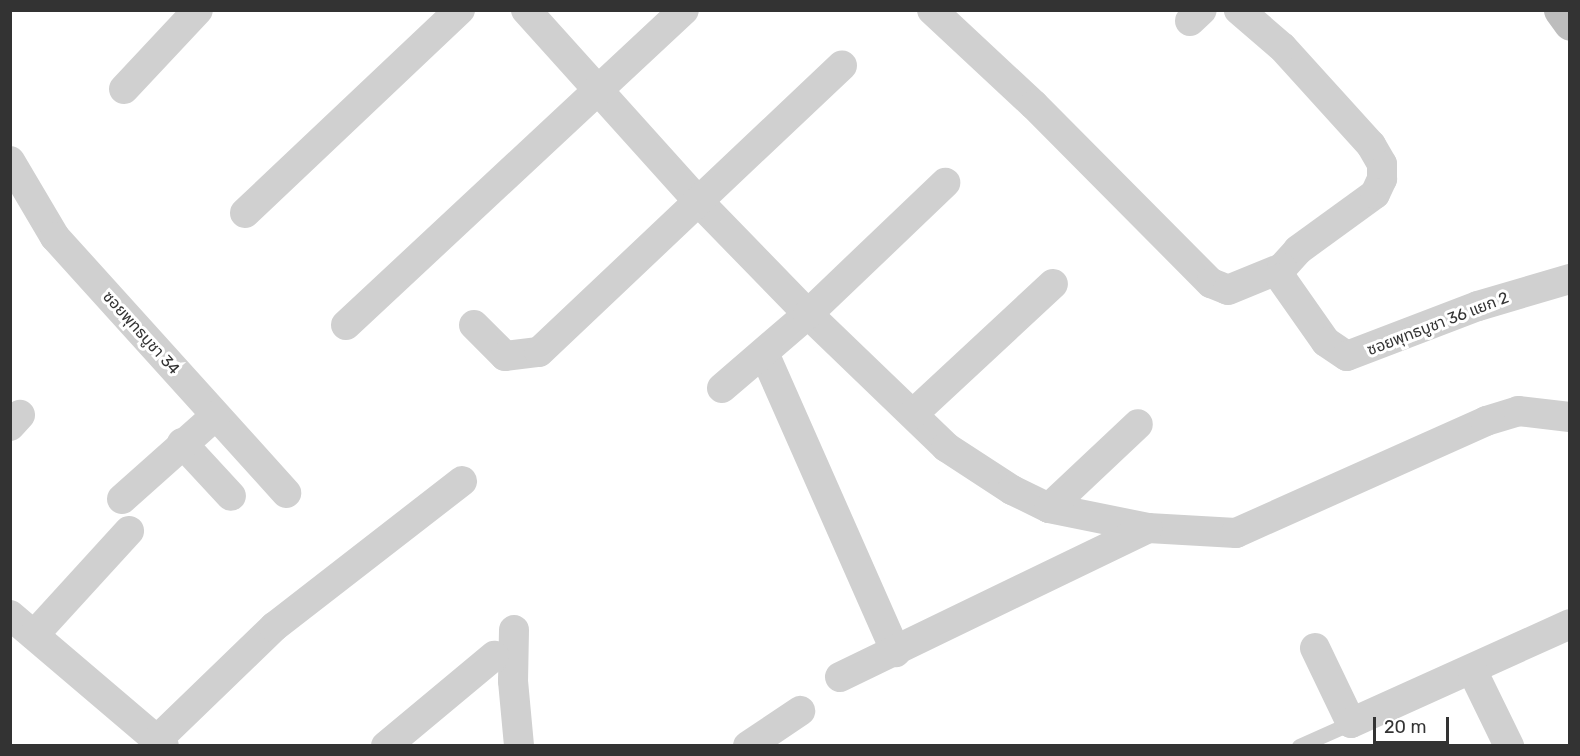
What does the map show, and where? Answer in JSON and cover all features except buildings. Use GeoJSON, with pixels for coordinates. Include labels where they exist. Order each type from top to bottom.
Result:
{"type":"FeatureCollection","features":[{"type":"Feature","properties":{"kind":"street"},"geometry":{"type":"LineString","coordinates":[[244,213],[460,10]]}},
{"type":"Feature","properties":{"kind":"street"},"geometry":{"type":"LineString","coordinates":[[526,10],[700,203],[808,314],[946,447],[1012,490],[1049,508],[1148,528],[1236,532],[1486,421],[1518,411],[1569,417]]}},
{"type":"Feature","properties":{"kind":"street"},"geometry":{"type":"LineString","coordinates":[[346,325],[600,92],[684,10]]}},
{"type":"Feature","properties":{"kind":"street"},"geometry":{"type":"LineString","coordinates":[[932,10],[1034,105],[1211,283],[1228,290],[1282,268],[1298,250],[1374,194],[1382,179],[1382,164],[1371,146],[1282,47],[1239,10]]}},
{"type":"Feature","properties":{"kind":"street"},"geometry":{"type":"LineString","coordinates":[[1560,10],[1569,24]]}},
{"type":"Feature","properties":{"kind":"street"},"geometry":{"type":"LineString","coordinates":[[124,89],[187,14]]}},
{"type":"Feature","properties":{"kind":"street"},"geometry":{"type":"LineString","coordinates":[[474,325],[505,356],[539,352],[700,203],[842,65]]}},
{"type":"Feature","properties":{"kind":"street","name":"ซอยพุทธบูชา 34"},"geometry":{"type":"LineString","coordinates":[[10,161],[55,237],[286,493]]}},
{"type":"Feature","properties":{"kind":"street"},"geometry":{"type":"LineString","coordinates":[[722,388],[808,314],[945,183]]}},
{"type":"Feature","properties":{"kind":"street","name":"ซอยพุทธบูชา 36 แยก 2"},"geometry":{"type":"LineString","coordinates":[[1282,268],[1281,278],[1326,342],[1347,356],[1478,306],[1569,279]]}},
{"type":"Feature","properties":{"kind":"street"},"geometry":{"type":"LineString","coordinates":[[913,414],[1053,284]]}},
{"type":"Feature","properties":{"kind":"street"},"geometry":{"type":"LineString","coordinates":[[764,353],[896,652]]}},
{"type":"Feature","properties":{"kind":"street"},"geometry":{"type":"LineString","coordinates":[[122,499],[182,443],[215,416]]}},
{"type":"Feature","properties":{"kind":"street"},"geometry":{"type":"LineString","coordinates":[[1049,508],[1137,424]]}},
{"type":"Feature","properties":{"kind":"street"},"geometry":{"type":"LineString","coordinates":[[182,443],[231,496]]}},
{"type":"Feature","properties":{"kind":"street"},"geometry":{"type":"LineString","coordinates":[[129,531],[17,623],[160,743],[274,627],[462,481]]}},
{"type":"Feature","properties":{"kind":"street"},"geometry":{"type":"LineString","coordinates":[[840,677],[896,652],[1148,528]]}},
{"type":"Feature","properties":{"kind":"street"},"geometry":{"type":"LineString","coordinates":[[1315,648],[1351,723],[1569,624]]}},
{"type":"Feature","properties":{"kind":"street"},"geometry":{"type":"LineString","coordinates":[[514,630],[513,681],[519,746]]}},
{"type":"Feature","properties":{"kind":"street"},"geometry":{"type":"LineString","coordinates":[[386,746],[495,656]]}},
{"type":"Feature","properties":{"kind":"street"},"geometry":{"type":"LineString","coordinates":[[1472,670],[1509,746]]}},
{"type":"Feature","properties":{"kind":"street"},"geometry":{"type":"LineString","coordinates":[[748,746],[800,711]]}},
{"type":"Feature","properties":{"kind":"lane"},"geometry":{"type":"LineString","coordinates":[[1299,746],[1351,723]]}}]}
